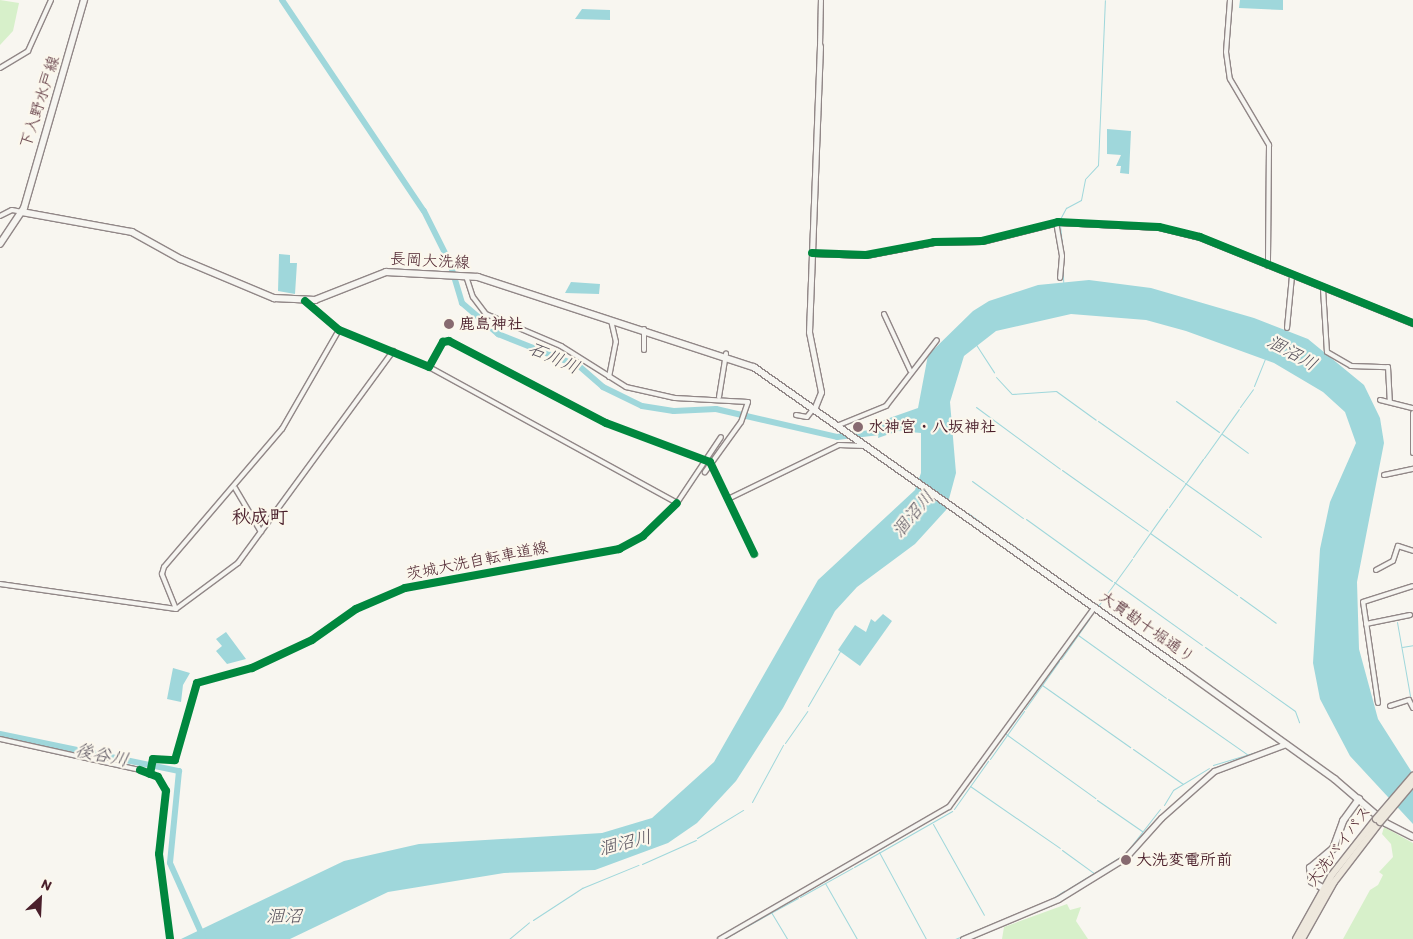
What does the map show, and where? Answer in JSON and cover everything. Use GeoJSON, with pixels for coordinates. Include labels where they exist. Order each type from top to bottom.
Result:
{"type":"FeatureCollection","features":[{"type":"Feature","properties":{"kind":"highway","name":"大洗バイパス"},"geometry":{"type":"LineString","coordinates":[[1296,939],[1325,890],[1413,776]]}},
{"type":"Feature","properties":{"kind":"highway","name":"大洗バイパス"},"geometry":{"type":"LineString","coordinates":[[1378,820],[1413,783]]}},
{"type":"Feature","properties":{"kind":"highway","name":"大洗バイパス"},"geometry":{"type":"LineString","coordinates":[[1302,939],[1325,890]]}},
{"type":"Feature","properties":{"kind":"main road","name":"下入野水戸線"},"geometry":{"type":"LineString","coordinates":[[22,212],[84,0]]}},
{"type":"Feature","properties":{"kind":"main road"},"geometry":{"type":"LineString","coordinates":[[0,244],[22,212]]}},
{"type":"Feature","properties":{"kind":"main road","name":"長岡大洗線"},"geometry":{"type":"LineString","coordinates":[[22,212],[125,230],[247,288],[274,298],[305,301],[379,273],[443,274],[508,284],[725,355],[770,375],[864,443]]}},
{"type":"Feature","properties":{"kind":"main road","name":"大貫勘十堀通り"},"geometry":{"type":"LineString","coordinates":[[864,443],[1286,744],[1359,799],[1386,823],[1413,837]]}},
{"type":"Feature","properties":{"kind":"main road"},"geometry":{"type":"LineString","coordinates":[[1325,890],[1310,879],[1310,868],[1333,849],[1342,821],[1359,799]]}},
{"type":"Feature","properties":{"kind":"street"},"geometry":{"type":"LineString","coordinates":[[0,68],[28,51],[51,0]]}},
{"type":"Feature","properties":{"kind":"street"},"geometry":{"type":"LineString","coordinates":[[796,415],[807,417],[814,408],[821,392],[809,332],[821,0]]}},
{"type":"Feature","properties":{"kind":"street"},"geometry":{"type":"LineString","coordinates":[[1230,0],[1226,52],[1230,79],[1269,145],[1268,266]]}},
{"type":"Feature","properties":{"kind":"street"},"geometry":{"type":"LineString","coordinates":[[0,216],[12,210],[22,212]]}},
{"type":"Feature","properties":{"kind":"street"},"geometry":{"type":"LineString","coordinates":[[812,253],[866,255],[934,242],[982,241],[1056,222],[1168,228],[1413,323]]}},
{"type":"Feature","properties":{"kind":"street"},"geometry":{"type":"LineString","coordinates":[[1056,222],[1062,256],[1060,278]]}},
{"type":"Feature","properties":{"kind":"street"},"geometry":{"type":"LineString","coordinates":[[305,301],[337,329],[429,367],[677,503],[741,422],[748,402],[719,397],[675,398],[637,392],[609,377],[561,346],[486,314],[473,297],[464,276]]}},
{"type":"Feature","properties":{"kind":"street"},"geometry":{"type":"LineString","coordinates":[[1288,328],[1292,276]]}},
{"type":"Feature","properties":{"kind":"street"},"geometry":{"type":"LineString","coordinates":[[1323,289],[1327,352],[1351,366],[1388,367],[1390,402]]}},
{"type":"Feature","properties":{"kind":"street"},"geometry":{"type":"LineString","coordinates":[[884,314],[910,370]]}},
{"type":"Feature","properties":{"kind":"street"},"geometry":{"type":"LineString","coordinates":[[609,377],[616,342],[611,318]]}},
{"type":"Feature","properties":{"kind":"street"},"geometry":{"type":"LineString","coordinates":[[174,610],[162,570],[235,488],[292,415],[337,329]]}},
{"type":"Feature","properties":{"kind":"street"},"geometry":{"type":"LineString","coordinates":[[644,329],[644,350]]}},
{"type":"Feature","properties":{"kind":"street"},"geometry":{"type":"LineString","coordinates":[[840,426],[886,406],[910,370],[937,340]]}},
{"type":"Feature","properties":{"kind":"street"},"geometry":{"type":"LineString","coordinates":[[429,367],[443,342],[450,341],[606,423],[709,462],[754,554]]}},
{"type":"Feature","properties":{"kind":"street"},"geometry":{"type":"LineString","coordinates":[[0,584],[174,610],[238,563],[393,351]]}},
{"type":"Feature","properties":{"kind":"street"},"geometry":{"type":"LineString","coordinates":[[719,397],[725,355]]}},
{"type":"Feature","properties":{"kind":"street"},"geometry":{"type":"LineString","coordinates":[[1380,400],[1413,408]]}},
{"type":"Feature","properties":{"kind":"street"},"geometry":{"type":"LineString","coordinates":[[1413,413],[1413,453]]}},
{"type":"Feature","properties":{"kind":"street"},"geometry":{"type":"LineString","coordinates":[[705,472],[721,437]]}},
{"type":"Feature","properties":{"kind":"street"},"geometry":{"type":"LineString","coordinates":[[728,499],[839,445],[864,443]]}},
{"type":"Feature","properties":{"kind":"street"},"geometry":{"type":"LineString","coordinates":[[1384,475],[1413,469]]}},
{"type":"Feature","properties":{"kind":"street"},"geometry":{"type":"LineString","coordinates":[[235,488],[261,532]]}},
{"type":"Feature","properties":{"kind":"street"},"geometry":{"type":"LineString","coordinates":[[1376,570],[1393,561],[1398,546],[1413,551]]}},
{"type":"Feature","properties":{"kind":"street"},"geometry":{"type":"LineString","coordinates":[[1378,703],[1364,600],[1413,586]]}},
{"type":"Feature","properties":{"kind":"street"},"geometry":{"type":"LineString","coordinates":[[720,939],[949,807],[1095,607]]}},
{"type":"Feature","properties":{"kind":"street"},"geometry":{"type":"LineString","coordinates":[[1366,624],[1410,615]]}},
{"type":"Feature","properties":{"kind":"street"},"geometry":{"type":"LineString","coordinates":[[1390,706],[1409,700],[1413,694]]}},
{"type":"Feature","properties":{"kind":"street"},"geometry":{"type":"LineString","coordinates":[[1409,700],[1413,708]]}},
{"type":"Feature","properties":{"kind":"street"},"geometry":{"type":"LineString","coordinates":[[0,739],[140,770]]}},
{"type":"Feature","properties":{"kind":"street"},"geometry":{"type":"LineString","coordinates":[[963,939],[1054,902],[1111,868],[1207,776],[1286,744]]}},
{"type":"Feature","properties":{"kind":"green space"},"geometry":{"type":"Polygon","coordinates":[[[0,0],[19,3],[13,31],[0,45],[0,0]]]}},
{"type":"Feature","properties":{"kind":"green space"},"geometry":{"type":"Polygon","coordinates":[[[1384,827],[1413,843],[1413,939],[1343,939],[1370,890],[1378,885],[1383,875],[1379,872],[1393,857],[1391,844],[1382,834],[1384,827]]]}},
{"type":"Feature","properties":{"kind":"green space"},"geometry":{"type":"Polygon","coordinates":[[[1067,904],[1070,910],[1081,907],[1076,921],[1088,939],[1002,939],[1004,927],[1067,904]]]}},
{"type":"Feature","properties":{"kind":"water"},"geometry":{"type":"Polygon","coordinates":[[[1240,0],[1283,0],[1283,10],[1239,8],[1240,0]]]}},
{"type":"Feature","properties":{"kind":"water"},"geometry":{"type":"Polygon","coordinates":[[[582,9],[610,10],[610,20],[575,19],[582,9]]]}},
{"type":"Feature","properties":{"kind":"water"},"geometry":{"type":"Polygon","coordinates":[[[1107,129],[1131,131],[1129,174],[1120,173],[1121,166],[1116,166],[1121,155],[1107,154],[1107,129]]]}},
{"type":"Feature","properties":{"kind":"water"},"geometry":{"type":"Polygon","coordinates":[[[279,254],[290,255],[290,263],[297,263],[295,294],[278,291],[279,254]]]}},
{"type":"Feature","properties":{"kind":"water"},"geometry":{"type":"Polygon","coordinates":[[[1089,280],[1151,288],[1254,318],[1308,339],[1364,385],[1380,418],[1384,443],[1357,582],[1359,649],[1378,719],[1413,774],[1413,824],[1350,756],[1320,699],[1313,663],[1320,549],[1330,502],[1356,443],[1345,412],[1323,392],[1274,363],[1186,331],[1146,320],[1071,314],[996,331],[964,356],[950,402],[956,473],[946,510],[915,544],[857,587],[835,611],[783,708],[736,781],[697,823],[668,843],[595,870],[504,873],[388,892],[290,939],[181,939],[344,861],[419,844],[602,833],[652,818],[714,762],[818,580],[915,490],[921,473],[921,433],[898,431],[878,438],[881,421],[918,408],[928,355],[973,311],[989,301],[1038,285],[1089,280]]]}},
{"type":"Feature","properties":{"kind":"water"},"geometry":{"type":"Polygon","coordinates":[[[571,282],[600,284],[599,294],[565,293],[571,282]]]}},
{"type":"Feature","properties":{"kind":"water"},"geometry":{"type":"Polygon","coordinates":[[[883,614],[892,621],[860,666],[838,650],[855,625],[866,632],[871,619],[875,622],[883,614]]]}},
{"type":"Feature","properties":{"kind":"water"},"geometry":{"type":"Polygon","coordinates":[[[226,632],[246,659],[227,664],[216,651],[222,646],[216,639],[226,632]]]}},
{"type":"Feature","properties":{"kind":"water"},"geometry":{"type":"Polygon","coordinates":[[[173,668],[190,673],[183,685],[181,702],[167,699],[173,668]]]}},
{"type":"Feature","properties":{"kind":"waterway","name":"石川川"},"geometry":{"type":"LineString","coordinates":[[282,0],[424,211],[450,263],[462,303],[498,334],[579,366],[603,387],[642,406],[674,411],[716,409],[837,437],[888,431]]}},
{"type":"Feature","properties":{"kind":"waterway"},"geometry":{"type":"LineString","coordinates":[[1059,221],[1066,208],[1081,200],[1085,179],[1098,165],[1105,0]]}},
{"type":"Feature","properties":{"kind":"waterway"},"geometry":{"type":"LineString","coordinates":[[1060,225],[1062,243]]}},
{"type":"Feature","properties":{"kind":"waterway"},"geometry":{"type":"LineString","coordinates":[[1062,247],[1063,282]]}},
{"type":"Feature","properties":{"kind":"waterway"},"geometry":{"type":"LineString","coordinates":[[975,343],[994,372]]}},
{"type":"Feature","properties":{"kind":"waterway","name":"涸沼川"},"geometry":{"type":"LineString","coordinates":[[1254,386],[1265,359]]}},
{"type":"Feature","properties":{"kind":"waterway"},"geometry":{"type":"LineString","coordinates":[[996,377],[1012,394],[1056,391],[1096,420]]}},
{"type":"Feature","properties":{"kind":"waterway"},"geometry":{"type":"LineString","coordinates":[[1240,407],[1253,389]]}},
{"type":"Feature","properties":{"kind":"waterway"},"geometry":{"type":"LineString","coordinates":[[1176,401],[1219,432]]}},
{"type":"Feature","properties":{"kind":"waterway"},"geometry":{"type":"LineString","coordinates":[[976,407],[1060,469]]}},
{"type":"Feature","properties":{"kind":"waterway"},"geometry":{"type":"LineString","coordinates":[[1204,458],[1239,409]]}},
{"type":"Feature","properties":{"kind":"waterway"},"geometry":{"type":"LineString","coordinates":[[1098,421],[1184,482]]}},
{"type":"Feature","properties":{"kind":"waterway"},"geometry":{"type":"LineString","coordinates":[[1222,434],[1248,453]]}},
{"type":"Feature","properties":{"kind":"waterway"},"geometry":{"type":"LineString","coordinates":[[1169,507],[1203,459]]}},
{"type":"Feature","properties":{"kind":"waterway"},"geometry":{"type":"LineString","coordinates":[[1062,470],[1148,531]]}},
{"type":"Feature","properties":{"kind":"waterway"},"geometry":{"type":"LineString","coordinates":[[972,481],[1023,518]]}},
{"type":"Feature","properties":{"kind":"waterway"},"geometry":{"type":"LineString","coordinates":[[1185,483],[1261,537]]}},
{"type":"Feature","properties":{"kind":"waterway"},"geometry":{"type":"LineString","coordinates":[[1133,557],[1167,509]]}},
{"type":"Feature","properties":{"kind":"waterway"},"geometry":{"type":"LineString","coordinates":[[968,513],[1006,541]]}},
{"type":"Feature","properties":{"kind":"waterway"},"geometry":{"type":"LineString","coordinates":[[1026,519],[1112,581]]}},
{"type":"Feature","properties":{"kind":"waterway"},"geometry":{"type":"LineString","coordinates":[[1150,533],[1237,595]]}},
{"type":"Feature","properties":{"kind":"waterway"},"geometry":{"type":"LineString","coordinates":[[1010,543],[1095,604]]}},
{"type":"Feature","properties":{"kind":"waterway"},"geometry":{"type":"LineString","coordinates":[[1098,606],[1132,559]]}},
{"type":"Feature","properties":{"kind":"waterway"},"geometry":{"type":"LineString","coordinates":[[1114,582],[1202,645]]}},
{"type":"Feature","properties":{"kind":"waterway"},"geometry":{"type":"LineString","coordinates":[[1240,597],[1276,623]]}},
{"type":"Feature","properties":{"kind":"waterway"},"geometry":{"type":"LineString","coordinates":[[1097,605],[1186,668]]}},
{"type":"Feature","properties":{"kind":"waterway"},"geometry":{"type":"LineString","coordinates":[[1061,659],[1089,619]]}},
{"type":"Feature","properties":{"kind":"waterway"},"geometry":{"type":"LineString","coordinates":[[1397,622],[1410,696]]}},
{"type":"Feature","properties":{"kind":"waterway"},"geometry":{"type":"LineString","coordinates":[[1078,635],[1166,698]]}},
{"type":"Feature","properties":{"kind":"waterway"},"geometry":{"type":"LineString","coordinates":[[1402,647],[1413,645]]}},
{"type":"Feature","properties":{"kind":"waterway"},"geometry":{"type":"LineString","coordinates":[[1205,647],[1295,711],[1299,722]]}},
{"type":"Feature","properties":{"kind":"waterway"},"geometry":{"type":"LineString","coordinates":[[808,706],[840,651]]}},
{"type":"Feature","properties":{"kind":"waterway"},"geometry":{"type":"LineString","coordinates":[[1025,709],[1059,661]]}},
{"type":"Feature","properties":{"kind":"waterway"},"geometry":{"type":"LineString","coordinates":[[1189,670],[1278,734]]}},
{"type":"Feature","properties":{"kind":"waterway"},"geometry":{"type":"LineString","coordinates":[[1042,685],[1130,747]]}},
{"type":"Feature","properties":{"kind":"waterway"},"geometry":{"type":"LineString","coordinates":[[1168,699],[1248,755]]}},
{"type":"Feature","properties":{"kind":"waterway"},"geometry":{"type":"LineString","coordinates":[[785,743],[807,711]]}},
{"type":"Feature","properties":{"kind":"waterway"},"geometry":{"type":"LineString","coordinates":[[990,759],[1024,711]]}},
{"type":"Feature","properties":{"kind":"waterway","name":"後谷川"},"geometry":{"type":"LineString","coordinates":[[0,734],[179,771],[170,863],[204,939]]}},
{"type":"Feature","properties":{"kind":"waterway"},"geometry":{"type":"LineString","coordinates":[[1006,734],[1095,798]]}},
{"type":"Feature","properties":{"kind":"waterway"},"geometry":{"type":"LineString","coordinates":[[752,802],[783,745]]}},
{"type":"Feature","properties":{"kind":"waterway"},"geometry":{"type":"LineString","coordinates":[[1133,749],[1183,784]]}},
{"type":"Feature","properties":{"kind":"waterway"},"geometry":{"type":"LineString","coordinates":[[1213,765],[1256,752]]}},
{"type":"Feature","properties":{"kind":"waterway"},"geometry":{"type":"LineString","coordinates":[[954,809],[988,761]]}},
{"type":"Feature","properties":{"kind":"waterway"},"geometry":{"type":"LineString","coordinates":[[1164,805],[1173,790],[1209,768]]}},
{"type":"Feature","properties":{"kind":"waterway"},"geometry":{"type":"LineString","coordinates":[[970,786],[1060,848]]}},
{"type":"Feature","properties":{"kind":"waterway"},"geometry":{"type":"LineString","coordinates":[[1097,800],[1142,831]]}},
{"type":"Feature","properties":{"kind":"waterway"},"geometry":{"type":"LineString","coordinates":[[1068,889],[1125,854],[1160,809]]}},
{"type":"Feature","properties":{"kind":"waterway"},"geometry":{"type":"LineString","coordinates":[[697,838],[743,810]]}},
{"type":"Feature","properties":{"kind":"waterway"},"geometry":{"type":"LineString","coordinates":[[854,867],[952,811]]}},
{"type":"Feature","properties":{"kind":"waterway"},"geometry":{"type":"LineString","coordinates":[[933,824],[984,915]]}},
{"type":"Feature","properties":{"kind":"waterway"},"geometry":{"type":"LineString","coordinates":[[642,864],[696,840]]}},
{"type":"Feature","properties":{"kind":"waterway"},"geometry":{"type":"LineString","coordinates":[[1062,850],[1094,873]]}},
{"type":"Feature","properties":{"kind":"waterway"},"geometry":{"type":"LineString","coordinates":[[879,852],[926,939]]}},
{"type":"Feature","properties":{"kind":"waterway"},"geometry":{"type":"LineString","coordinates":[[533,920],[582,888],[638,865]]}},
{"type":"Feature","properties":{"kind":"waterway"},"geometry":{"type":"LineString","coordinates":[[800,897],[852,868]]}},
{"type":"Feature","properties":{"kind":"waterway"},"geometry":{"type":"LineString","coordinates":[[825,883],[857,939]]}},
{"type":"Feature","properties":{"kind":"waterway"},"geometry":{"type":"LineString","coordinates":[[1050,900],[1064,891]]}},
{"type":"Feature","properties":{"kind":"waterway"},"geometry":{"type":"LineString","coordinates":[[747,926],[798,898]]}},
{"type":"Feature","properties":{"kind":"waterway"},"geometry":{"type":"LineString","coordinates":[[955,939],[1037,905]]}},
{"type":"Feature","properties":{"kind":"waterway"},"geometry":{"type":"LineString","coordinates":[[771,912],[787,939]]}},
{"type":"Feature","properties":{"kind":"waterway"},"geometry":{"type":"LineString","coordinates":[[509,939],[529,922]]}},
{"type":"Feature","properties":{"kind":"waterway"},"geometry":{"type":"LineString","coordinates":[[733,934],[744,927]]}},
{"type":"Feature","properties":{"kind":"cycle path"},"geometry":{"type":"LineString","coordinates":[[812,253],[866,255],[934,242],[982,241],[1058,222],[1159,227],[1200,237],[1413,323]]}},
{"type":"Feature","properties":{"kind":"cycle path"},"geometry":{"type":"LineString","coordinates":[[305,301],[339,330],[429,367],[443,342],[449,341],[606,423],[710,462],[754,554]]}},
{"type":"Feature","properties":{"kind":"cycle path","name":"茨城大洗自転車道線"},"geometry":{"type":"LineString","coordinates":[[150,774],[153,759],[175,760],[197,683],[252,668],[312,640],[356,609],[405,588],[619,549],[643,536],[677,503]]}},
{"type":"Feature","properties":{"kind":"cycle path"},"geometry":{"type":"LineString","coordinates":[[140,770],[158,777],[166,791],[159,854],[170,939]]}},
{"type":"Feature","properties":{"kind":"place","name":"鹿島神社"},"geometry":{"type":"Point","coordinates":[449,324]}},
{"type":"Feature","properties":{"kind":"place","name":"水神宮・八坂神社"},"geometry":{"type":"Point","coordinates":[858,427]}},
{"type":"Feature","properties":{"kind":"place","name":"大洗変電所前"},"geometry":{"type":"Point","coordinates":[1126,860]}},
{"type":"Feature","properties":{"kind":"district","name":"秋成町"},"geometry":{"type":"Point","coordinates":[260,517]}},
{"type":"Feature","properties":{"kind":"water label","name":"涸沼"},"geometry":{"type":"Point","coordinates":[284,916]}}]}
